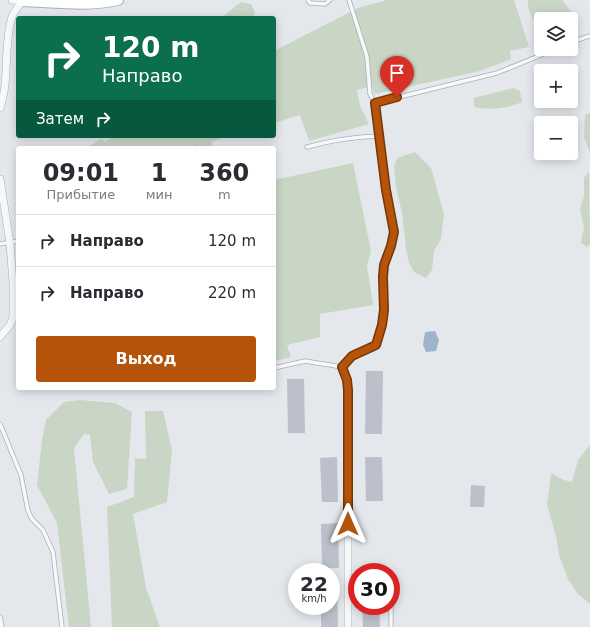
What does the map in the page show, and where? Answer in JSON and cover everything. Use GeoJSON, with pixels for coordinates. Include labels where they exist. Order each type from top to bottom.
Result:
{"type":"FeatureCollection","features":[{"type":"Feature","properties":{"kind":"street"},"geometry":{"type":"LineString","coordinates":[[0,108],[3,101],[6,45],[17,0],[75,4],[118,0]]}},
{"type":"Feature","properties":{"kind":"street"},"geometry":{"type":"LineString","coordinates":[[0,179],[16,283],[13,318],[10,325],[0,337]]}},
{"type":"Feature","properties":{"kind":"street"},"geometry":{"type":"LineString","coordinates":[[342,367],[347,380],[348,390],[348,627]]}},
{"type":"Feature","properties":{"kind":"lane"},"geometry":{"type":"LineString","coordinates":[[308,0],[310,4],[325,4],[330,0]]}},
{"type":"Feature","properties":{"kind":"lane"},"geometry":{"type":"LineString","coordinates":[[276,368],[305,361],[342,367],[352,356],[376,345],[382,325],[384,310],[384,265],[394,232],[375,103],[370,94],[365,52],[349,0]]}},
{"type":"Feature","properties":{"kind":"lane"},"geometry":{"type":"LineString","coordinates":[[578,40],[590,36]]}},
{"type":"Feature","properties":{"kind":"lane"},"geometry":{"type":"LineString","coordinates":[[375,103],[497,74],[539,56]]}},
{"type":"Feature","properties":{"kind":"lane"},"geometry":{"type":"LineString","coordinates":[[307,146],[329,141],[379,136]]}},
{"type":"Feature","properties":{"kind":"lane"},"geometry":{"type":"LineString","coordinates":[[0,244],[16,242]]}},
{"type":"Feature","properties":{"kind":"lane"},"geometry":{"type":"LineString","coordinates":[[0,424],[21,475],[28,511],[32,519],[43,530],[53,552],[62,627]]}},
{"type":"Feature","properties":{"kind":"lane"},"geometry":{"type":"LineString","coordinates":[[391,615],[391,627]]}},
{"type":"Feature","properties":{"kind":"lane"},"geometry":{"type":"LineString","coordinates":[[0,617],[2,627]]}},
{"type":"Feature","properties":{"kind":"green space"},"geometry":{"type":"Polygon","coordinates":[[[387,0],[514,0],[529,47],[510,51],[511,59],[480,71],[375,94],[372,86],[357,90],[360,106],[369,124],[309,141],[300,115],[276,122],[276,50],[358,8],[387,0]]]}},
{"type":"Feature","properties":{"kind":"green space"},"geometry":{"type":"Polygon","coordinates":[[[528,0],[562,0],[571,12],[534,12],[534,20],[531,16],[528,0]]]}},
{"type":"Feature","properties":{"kind":"green space"},"geometry":{"type":"Polygon","coordinates":[[[241,2],[251,4],[255,13],[253,16],[224,16],[241,2]]]}},
{"type":"Feature","properties":{"kind":"green space"},"geometry":{"type":"Polygon","coordinates":[[[514,88],[520,91],[522,102],[498,108],[474,107],[474,98],[514,88]]]}},
{"type":"Feature","properties":{"kind":"green space"},"geometry":{"type":"Polygon","coordinates":[[[590,113],[590,153],[584,137],[585,115],[590,113]]]}},
{"type":"Feature","properties":{"kind":"green space"},"geometry":{"type":"Polygon","coordinates":[[[112,138],[222,138],[211,142],[213,146],[89,146],[102,139],[104,142],[112,138]]]}},
{"type":"Feature","properties":{"kind":"green space"},"geometry":{"type":"Polygon","coordinates":[[[415,152],[431,168],[444,214],[441,239],[434,251],[432,270],[426,278],[414,272],[409,263],[394,167],[397,158],[415,152]]]}},
{"type":"Feature","properties":{"kind":"green space"},"geometry":{"type":"Polygon","coordinates":[[[353,163],[371,251],[367,266],[373,305],[320,314],[320,337],[287,345],[291,357],[276,361],[276,180],[353,163]]]}},
{"type":"Feature","properties":{"kind":"green space"},"geometry":{"type":"Polygon","coordinates":[[[589,171],[590,244],[587,247],[581,243],[584,227],[580,210],[584,196],[584,178],[589,171]]]}},
{"type":"Feature","properties":{"kind":"green space"},"geometry":{"type":"Polygon","coordinates":[[[80,400],[115,403],[132,412],[127,489],[109,494],[93,462],[90,435],[84,434],[74,448],[91,627],[69,627],[57,523],[37,485],[42,440],[46,420],[64,402],[80,400]]]}},
{"type":"Feature","properties":{"kind":"green space"},"geometry":{"type":"Polygon","coordinates":[[[145,411],[163,411],[172,450],[167,502],[133,514],[146,588],[160,627],[112,627],[107,507],[134,497],[135,458],[146,459],[145,411]]]}},
{"type":"Feature","properties":{"kind":"green space"},"geometry":{"type":"Polygon","coordinates":[[[590,445],[590,604],[578,594],[568,579],[559,555],[556,536],[547,505],[551,473],[564,480],[572,482],[578,460],[590,445]]]}},
{"type":"Feature","properties":{"kind":"water"},"geometry":{"type":"Polygon","coordinates":[[[435,331],[439,340],[436,351],[426,352],[423,345],[425,332],[435,331]]]}},
{"type":"Feature","properties":{"kind":"building"},"geometry":{"type":"Polygon","coordinates":[[[366,371],[383,371],[382,434],[365,434],[366,371]]]}},
{"type":"Feature","properties":{"kind":"building"},"geometry":{"type":"Polygon","coordinates":[[[287,379],[304,379],[305,433],[288,433],[287,379]]]}},
{"type":"Feature","properties":{"kind":"building"},"geometry":{"type":"Polygon","coordinates":[[[337,457],[338,502],[322,502],[320,458],[337,457]]]}},
{"type":"Feature","properties":{"kind":"building"},"geometry":{"type":"Polygon","coordinates":[[[365,457],[382,457],[383,501],[366,501],[365,457]]]}},
{"type":"Feature","properties":{"kind":"building"},"geometry":{"type":"Polygon","coordinates":[[[471,485],[485,486],[484,507],[470,507],[471,485]]]}},
{"type":"Feature","properties":{"kind":"building"},"geometry":{"type":"Polygon","coordinates":[[[338,523],[339,563],[322,563],[321,524],[338,523]]]}},
{"type":"Feature","properties":{"kind":"building"},"geometry":{"type":"Polygon","coordinates":[[[321,615],[338,615],[338,627],[321,627],[321,615]]]}},
{"type":"Feature","properties":{"kind":"building"},"geometry":{"type":"Polygon","coordinates":[[[362,615],[379,615],[380,627],[363,627],[362,615]]]}},
{"type":"Feature","properties":{"kind":"route"},"geometry":{"type":"LineString","coordinates":[[348,524],[348,390],[347,380],[342,367],[352,356],[376,345],[382,325],[384,310],[384,265],[394,232],[386,190],[375,103],[397,97]]}}]}
